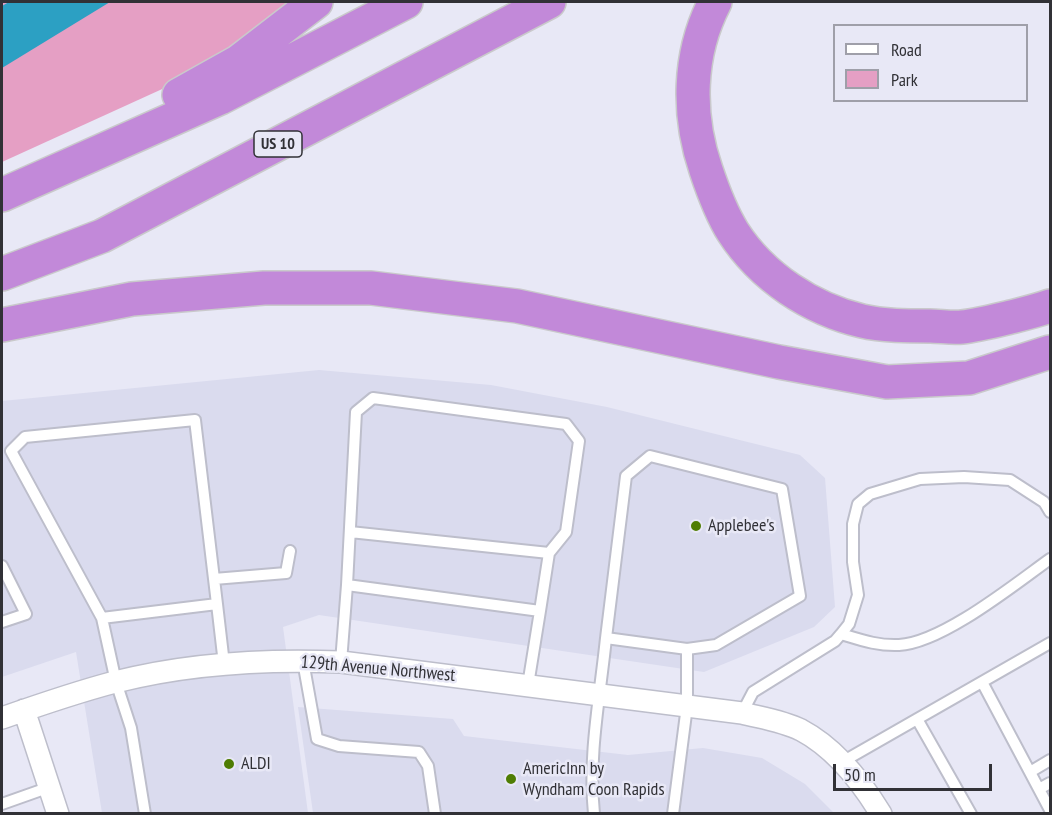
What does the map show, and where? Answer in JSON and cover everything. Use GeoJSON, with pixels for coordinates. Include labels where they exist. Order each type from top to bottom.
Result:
{"type":"FeatureCollection","features":[{"type":"Feature","properties":{"kind":"highway"},"geometry":{"type":"LineString","coordinates":[[2,193],[238,62],[316,2]]}},
{"type":"Feature","properties":{"kind":"highway"},"geometry":{"type":"LineString","coordinates":[[2,193],[220,98],[406,2]]}},
{"type":"Feature","properties":{"kind":"highway","name":"US 10"},"geometry":{"type":"LineString","coordinates":[[2,274],[102,236],[549,2]]}},
{"type":"Feature","properties":{"kind":"highway"},"geometry":{"type":"LineString","coordinates":[[715,2],[701,41],[693,74],[692,108],[701,154],[716,199],[733,232],[750,255],[769,273],[791,290],[826,309],[863,321],[912,326],[962,327],[1050,306]]}},
{"type":"Feature","properties":{"kind":"highway"},"geometry":{"type":"LineString","coordinates":[[2,325],[132,299],[264,288],[371,288],[517,306],[779,362],[887,382],[969,378],[1050,352]]}},
{"type":"Feature","properties":{"kind":"street","name":"129th Avenue Northwest"},"geometry":{"type":"LineString","coordinates":[[2,718],[116,682],[170,671],[224,664],[342,662],[742,713],[799,729],[817,740],[842,762],[881,813]]}},
{"type":"Feature","properties":{"kind":"street"},"geometry":{"type":"LineString","coordinates":[[24,710],[58,813]]}},
{"type":"Feature","properties":{"kind":"lane"},"geometry":{"type":"LineString","coordinates":[[342,662],[356,412],[373,398],[566,424],[579,441],[566,532],[549,553],[528,685]]}},
{"type":"Feature","properties":{"kind":"lane"},"geometry":{"type":"LineString","coordinates":[[145,813],[130,728],[116,682],[102,618],[11,451],[25,437],[195,420],[224,664]]}},
{"type":"Feature","properties":{"kind":"lane"},"geometry":{"type":"LineString","coordinates":[[594,813],[590,783],[594,731],[626,476],[650,456],[782,489],[800,596],[716,645],[687,649],[606,638]]}},
{"type":"Feature","properties":{"kind":"lane"},"geometry":{"type":"LineString","coordinates":[[742,713],[753,692],[835,641],[849,624],[858,595],[853,562],[853,524],[858,504],[870,494],[920,479],[964,477],[1010,480],[1044,502],[1050,512]]}},
{"type":"Feature","properties":{"kind":"lane"},"geometry":{"type":"LineString","coordinates":[[350,532],[549,553]]}},
{"type":"Feature","properties":{"kind":"lane"},"geometry":{"type":"LineString","coordinates":[[214,579],[286,573],[290,551]]}},
{"type":"Feature","properties":{"kind":"lane"},"geometry":{"type":"LineString","coordinates":[[841,634],[873,644],[901,645],[919,642],[972,615],[1050,559]]}},
{"type":"Feature","properties":{"kind":"lane"},"geometry":{"type":"LineString","coordinates":[[2,566],[26,614],[2,622]]}},
{"type":"Feature","properties":{"kind":"lane"},"geometry":{"type":"LineString","coordinates":[[346,585],[540,611]]}},
{"type":"Feature","properties":{"kind":"lane"},"geometry":{"type":"LineString","coordinates":[[102,618],[217,604]]}},
{"type":"Feature","properties":{"kind":"lane"},"geometry":{"type":"LineString","coordinates":[[842,762],[1050,643]]}},
{"type":"Feature","properties":{"kind":"lane"},"geometry":{"type":"LineString","coordinates":[[673,813],[687,706],[687,649]]}},
{"type":"Feature","properties":{"kind":"lane"},"geometry":{"type":"LineString","coordinates":[[303,661],[317,739],[339,746],[419,752],[428,766],[435,813]]}},
{"type":"Feature","properties":{"kind":"lane"},"geometry":{"type":"LineString","coordinates":[[982,682],[1050,810]]}},
{"type":"Feature","properties":{"kind":"lane"},"geometry":{"type":"LineString","coordinates":[[917,719],[971,813]]}},
{"type":"Feature","properties":{"kind":"lane"},"geometry":{"type":"LineString","coordinates":[[1030,772],[1050,760]]}},
{"type":"Feature","properties":{"kind":"lane"},"geometry":{"type":"LineString","coordinates":[[1039,789],[1050,783]]}},
{"type":"Feature","properties":{"kind":"lane"},"geometry":{"type":"LineString","coordinates":[[2,804],[50,787]]}},
{"type":"Feature","properties":{"kind":"shaded area"},"geometry":{"type":"Polygon","coordinates":[[[319,370],[491,385],[607,407],[800,455],[825,478],[835,607],[814,627],[704,672],[319,615],[283,627],[308,813],[102,813],[76,652],[2,677],[2,401],[319,370]]]}},
{"type":"Feature","properties":{"kind":"shaded area"},"geometry":{"type":"Polygon","coordinates":[[[298,707],[453,719],[464,736],[628,755],[703,748],[762,758],[805,784],[834,813],[313,813],[298,707]]]}},
{"type":"Feature","properties":{"kind":"green space"},"geometry":{"type":"Polygon","coordinates":[[[2,2],[303,2],[182,80],[2,162],[2,2]]]}},
{"type":"Feature","properties":{"kind":"water"},"geometry":{"type":"Polygon","coordinates":[[[9,2],[110,2],[2,68],[2,6],[9,2]]]}},
{"type":"Feature","properties":{"kind":"place","name":"Applebee's"},"geometry":{"type":"Point","coordinates":[696,526]}},
{"type":"Feature","properties":{"kind":"place","name":"ALDI"},"geometry":{"type":"Point","coordinates":[229,764]}},
{"type":"Feature","properties":{"kind":"place","name":"AmericInn by Wyndham Coon Rapids"},"geometry":{"type":"Point","coordinates":[511,779]}}]}
